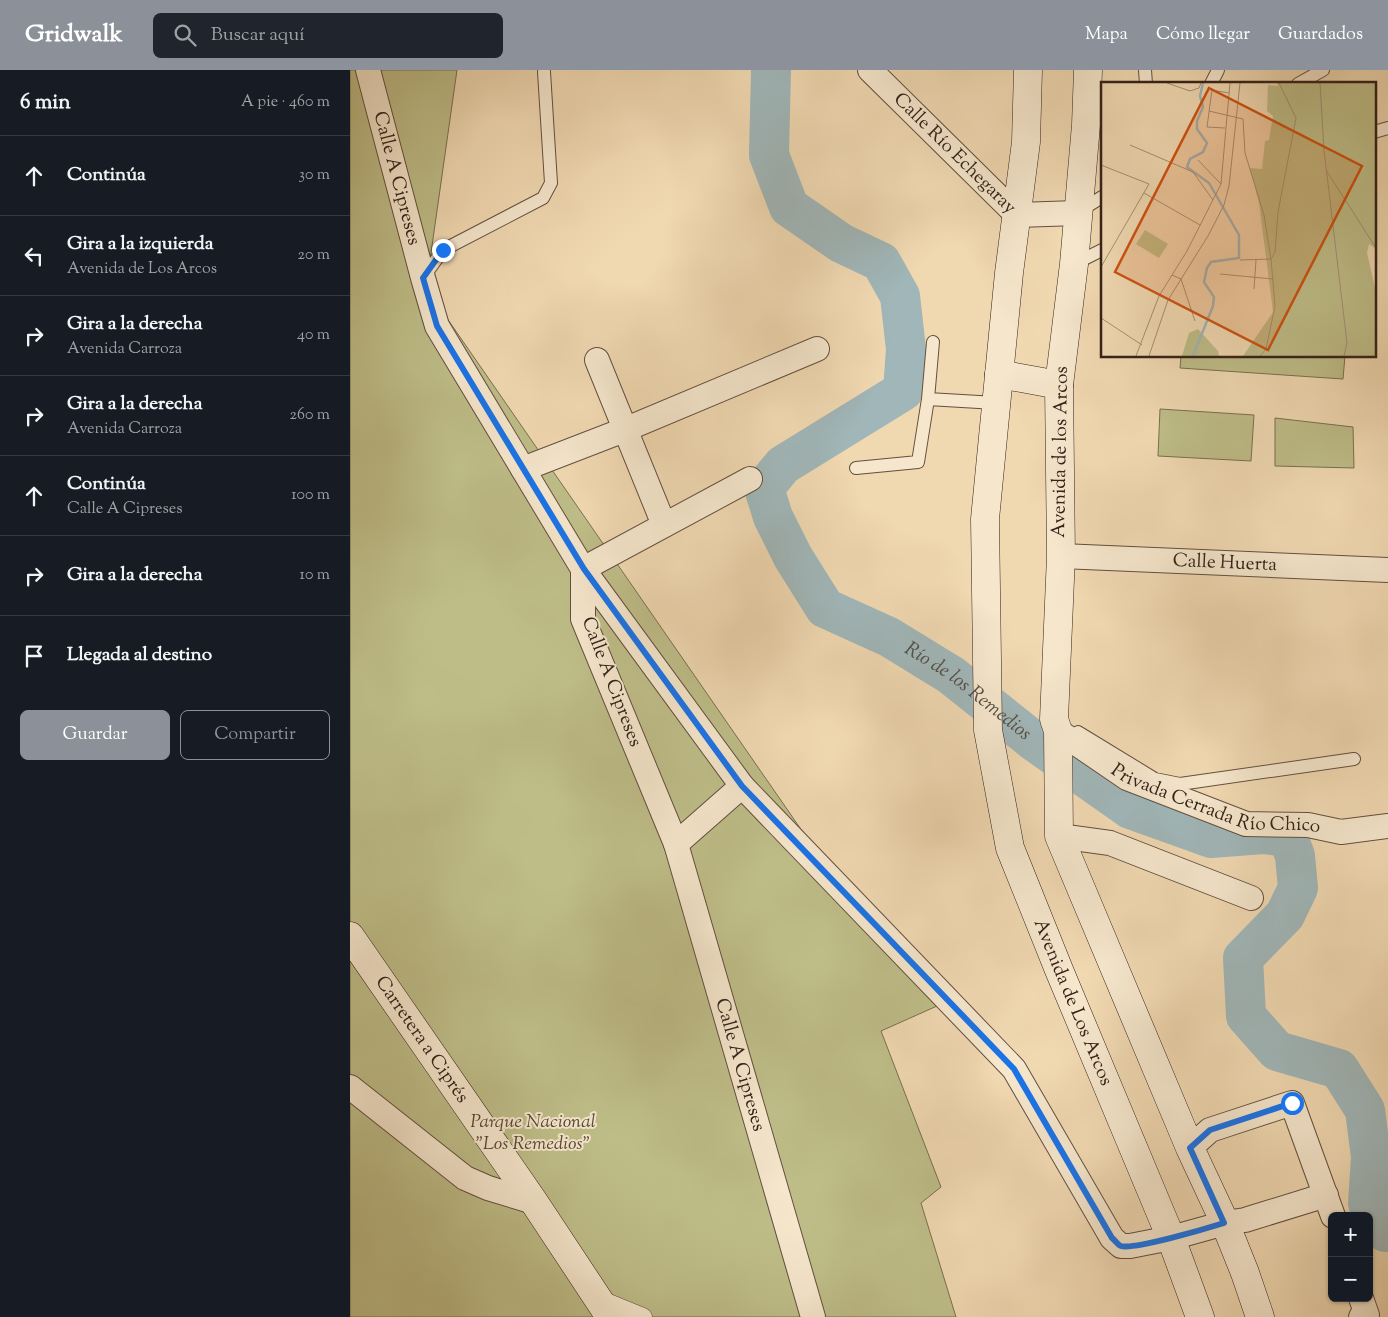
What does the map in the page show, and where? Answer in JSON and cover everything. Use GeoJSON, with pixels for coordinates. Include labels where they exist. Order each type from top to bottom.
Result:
{"type":"FeatureCollection","features":[{"type":"Feature","properties":{"kind":"main road"},"geometry":{"type":"LineString","coordinates":[[996,403],[1009,273],[1026,142],[1028,70]]}},
{"type":"Feature","properties":{"kind":"main road","name":"Avenida de los Arcos"},"geometry":{"type":"LineString","coordinates":[[1056,731],[1061,556],[1059,385],[1074,264],[1086,126],[1088,70]]}},
{"type":"Feature","properties":{"kind":"main road"},"geometry":{"type":"LineString","coordinates":[[999,374],[1059,385]]}},
{"type":"Feature","properties":{"kind":"main road","name":"Avenida de Los Arcos"},"geometry":{"type":"LineString","coordinates":[[996,403],[985,519],[986,676],[988,730],[1010,848],[1171,1238],[1200,1317]]}},
{"type":"Feature","properties":{"kind":"main road"},"geometry":{"type":"LineString","coordinates":[[1056,731],[1059,836],[1190,1148],[1245,1272],[1260,1317]]}},
{"type":"Feature","properties":{"kind":"main road","name":"Carretera a Ciprés"},"geometry":{"type":"LineString","coordinates":[[350,936],[534,1202],[604,1308]]}},
{"type":"Feature","properties":{"kind":"street","name":"Calle A Cipreses"},"geometry":{"type":"LineString","coordinates":[[368,70],[437,326],[584,569],[582,619],[676,844],[813,1317]]}},
{"type":"Feature","properties":{"kind":"street","name":"Calle Río Echegaray"},"geometry":{"type":"LineString","coordinates":[[870,70],[1018,215],[1078,212]]}},
{"type":"Feature","properties":{"kind":"street"},"geometry":{"type":"LineString","coordinates":[[523,469],[624,430],[817,349]]}},
{"type":"Feature","properties":{"kind":"street"},"geometry":{"type":"LineString","coordinates":[[597,360],[664,525]]}},
{"type":"Feature","properties":{"kind":"street"},"geometry":{"type":"LineString","coordinates":[[750,479],[584,569],[742,786],[1014,1069],[1112,1238],[1121,1246],[1171,1238],[1224,1223],[1329,1205],[1292,1103],[1210,1130],[1190,1148]]}},
{"type":"Feature","properties":{"kind":"street","name":"Calle Huerta"},"geometry":{"type":"LineString","coordinates":[[1061,556],[1388,570]]}},
{"type":"Feature","properties":{"kind":"street","name":"Privada Cerrada Río Chico"},"geometry":{"type":"LineString","coordinates":[[1056,731],[1127,778],[1246,824],[1308,825],[1341,832],[1388,826]]}},
{"type":"Feature","properties":{"kind":"street"},"geometry":{"type":"LineString","coordinates":[[676,844],[742,786]]}},
{"type":"Feature","properties":{"kind":"street"},"geometry":{"type":"LineString","coordinates":[[1059,836],[1110,843],[1251,898]]}},
{"type":"Feature","properties":{"kind":"street"},"geometry":{"type":"LineString","coordinates":[[350,1087],[465,1178],[488,1188],[534,1202]]}},
{"type":"Feature","properties":{"kind":"street"},"geometry":{"type":"LineString","coordinates":[[1361,1317],[1367,1315],[1362,1302]]}},
{"type":"Feature","properties":{"kind":"street"},"geometry":{"type":"LineString","coordinates":[[604,1308],[643,1317]]}},
{"type":"Feature","properties":{"kind":"lane"},"geometry":{"type":"LineString","coordinates":[[1212,82],[1218,70]]}},
{"type":"Feature","properties":{"kind":"lane"},"geometry":{"type":"LineString","coordinates":[[1302,82],[1323,70]]}},
{"type":"Feature","properties":{"kind":"lane"},"geometry":{"type":"LineString","coordinates":[[423,278],[443,250],[543,198],[551,183],[544,72]]}},
{"type":"Feature","properties":{"kind":"lane"},"geometry":{"type":"LineString","coordinates":[[1078,212],[1101,198]]}},
{"type":"Feature","properties":{"kind":"lane"},"geometry":{"type":"LineString","coordinates":[[1074,264],[1101,250]]}},
{"type":"Feature","properties":{"kind":"lane"},"geometry":{"type":"LineString","coordinates":[[856,468],[918,462],[928,399],[933,342]]}},
{"type":"Feature","properties":{"kind":"lane"},"geometry":{"type":"LineString","coordinates":[[928,399],[996,403]]}},
{"type":"Feature","properties":{"kind":"lane"},"geometry":{"type":"LineString","coordinates":[[1056,731],[1089,738],[1155,779],[1180,784],[1354,758]]}},
{"type":"Feature","properties":{"kind":"green space","name":"Parque Nacional \"Los Remedios\""},"geometry":{"type":"Polygon","coordinates":[[[350,70],[457,70],[426,288],[807,838],[946,1002],[881,1031],[941,1187],[921,1203],[956,1317],[350,1317],[350,70]]]}},
{"type":"Feature","properties":{"kind":"green space"},"geometry":{"type":"Polygon","coordinates":[[[1181,358],[1345,358],[1343,379],[1180,368],[1181,358]]]}},
{"type":"Feature","properties":{"kind":"green space"},"geometry":{"type":"Polygon","coordinates":[[[1160,409],[1254,415],[1251,461],[1158,456],[1160,409]]]}},
{"type":"Feature","properties":{"kind":"green space"},"geometry":{"type":"Polygon","coordinates":[[[1275,418],[1353,427],[1354,468],[1275,466],[1275,418]]]}},
{"type":"Feature","properties":{"kind":"waterway","name":"Río de los Remedios"},"geometry":{"type":"LineString","coordinates":[[771,70],[769,155],[789,207],[841,243],[881,262],[900,296],[906,349],[903,391],[783,465],[764,488],[773,517],[793,557],[825,608],[889,637],[951,675],[1035,742],[1130,809],[1211,838],[1263,834],[1288,837],[1295,856],[1298,888],[1285,915],[1243,958],[1246,1016],[1277,1051],[1339,1069],[1365,1110],[1371,1157],[1368,1203],[1372,1218],[1385,1232],[1388,1232]]}},
{"type":"Feature","properties":{"kind":"route"},"geometry":{"type":"LineString","coordinates":[[443,250],[423,278],[437,326],[584,569],[742,786],[1014,1069],[1112,1238],[1121,1246],[1130,1246],[1171,1238],[1224,1223],[1190,1148],[1210,1130],[1292,1103]]}}]}
